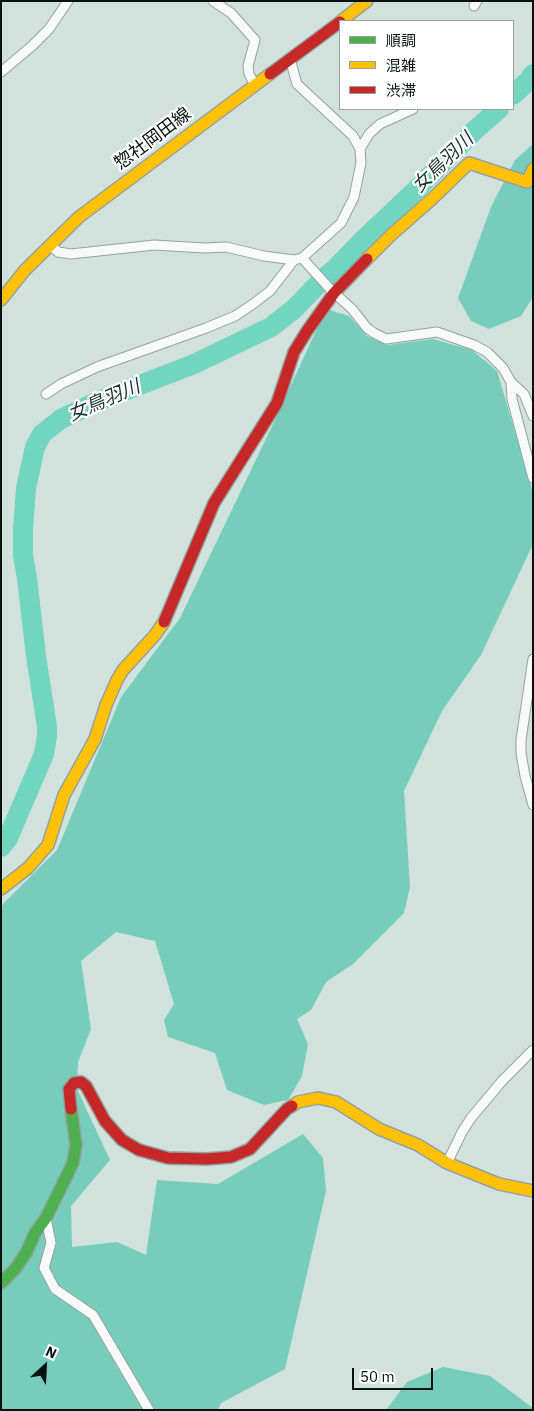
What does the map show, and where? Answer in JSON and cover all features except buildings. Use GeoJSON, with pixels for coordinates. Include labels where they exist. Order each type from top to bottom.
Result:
{"type":"FeatureCollection","features":[{"type":"Feature","properties":{"kind":"street"},"geometry":{"type":"LineString","coordinates":[[1,72],[49,29],[68,1]]}},
{"type":"Feature","properties":{"kind":"street"},"geometry":{"type":"LineString","coordinates":[[214,1],[231,12],[255,40],[248,66],[249,74],[255,85]]}},
{"type":"Feature","properties":{"kind":"street","name":"惣社岡田線"},"geometry":{"type":"LineString","coordinates":[[341,20],[367,1]]}},
{"type":"Feature","properties":{"kind":"street","name":"惣社岡田線"},"geometry":{"type":"LineString","coordinates":[[1,300],[25,270],[79,217],[339,22]]}},
{"type":"Feature","properties":{"kind":"street"},"geometry":{"type":"LineString","coordinates":[[46,394],[61,384],[97,367],[235,316],[270,291],[300,259],[341,223],[354,197],[361,163],[360,149],[353,136],[297,84],[290,59]]}},
{"type":"Feature","properties":{"kind":"street"},"geometry":{"type":"LineString","coordinates":[[360,149],[369,134],[380,124],[410,110]]}},
{"type":"Feature","properties":{"kind":"street"},"geometry":{"type":"LineString","coordinates":[[1,889],[28,868],[48,845],[64,795],[95,739],[106,705],[117,680],[123,670],[155,636],[164,622],[223,487],[277,403],[294,352],[333,291],[470,163],[527,182],[533,169]]}},
{"type":"Feature","properties":{"kind":"street"},"geometry":{"type":"LineString","coordinates":[[50,245],[58,252],[71,254],[154,245],[205,248],[226,247],[264,256],[300,259],[352,310],[367,328],[386,339],[437,332],[487,352],[503,368],[511,382],[524,394],[533,416]]}},
{"type":"Feature","properties":{"kind":"street"},"geometry":{"type":"LineString","coordinates":[[511,382],[512,399],[533,478]]}},
{"type":"Feature","properties":{"kind":"street"},"geometry":{"type":"LineString","coordinates":[[533,659],[521,747],[525,776],[533,805]]}},
{"type":"Feature","properties":{"kind":"street"},"geometry":{"type":"LineString","coordinates":[[447,1163],[471,1118],[502,1081],[533,1050]]}},
{"type":"Feature","properties":{"kind":"street"},"geometry":{"type":"LineString","coordinates":[[1,1283],[15,1270],[26,1253],[35,1234],[46,1218],[73,1162],[76,1145],[69,1089],[74,1083],[81,1082],[86,1086],[105,1121],[122,1140],[139,1150],[168,1158],[207,1159],[231,1157],[250,1149],[287,1109],[298,1102],[318,1098],[336,1102],[379,1130],[418,1145],[447,1163],[499,1184],[533,1191]]}},
{"type":"Feature","properties":{"kind":"street"},"geometry":{"type":"LineString","coordinates":[[46,1218],[51,1243],[44,1268],[55,1289],[93,1315],[149,1410]]}},
{"type":"Feature","properties":{"kind":"green space"},"geometry":{"type":"Polygon","coordinates":[[[533,144],[533,297],[521,316],[489,329],[471,321],[458,298],[491,207],[515,160],[533,144]]]}},
{"type":"Feature","properties":{"kind":"green space"},"geometry":{"type":"Polygon","coordinates":[[[326,309],[349,316],[367,336],[387,345],[433,339],[472,350],[497,371],[533,493],[533,544],[481,655],[442,711],[404,791],[410,887],[404,913],[353,964],[326,982],[311,1010],[297,1019],[308,1044],[302,1076],[288,1100],[264,1105],[227,1090],[215,1053],[168,1037],[164,1020],[174,1004],[155,941],[116,932],[81,961],[91,1029],[78,1062],[77,1089],[110,1160],[71,1206],[72,1247],[117,1242],[146,1255],[157,1180],[218,1184],[303,1134],[323,1158],[326,1191],[285,1369],[221,1403],[218,1410],[1,1410],[1,906],[57,850],[121,697],[180,618],[326,309]]]}},
{"type":"Feature","properties":{"kind":"green space"},"geometry":{"type":"Polygon","coordinates":[[[443,1367],[490,1376],[533,1408],[533,1410],[386,1410],[407,1382],[443,1367]]]}},
{"type":"Feature","properties":{"kind":"waterway","name":"女鳥羽川"},"geometry":{"type":"LineString","coordinates":[[514,94],[533,74]]}},
{"type":"Feature","properties":{"kind":"waterway","name":"女鳥羽川"},"geometry":{"type":"LineString","coordinates":[[1,847],[8,838],[44,754],[47,736],[23,556],[26,488],[35,447],[42,434],[61,419],[96,402],[194,364],[271,327],[294,309],[475,130],[498,110]]}},
{"type":"Feature","properties":{"kind":"traffic: fast"},"geometry":{"type":"LineString","coordinates":[[1,1283],[15,1269],[26,1253],[35,1233],[46,1218],[73,1163],[76,1145],[71,1109]]}},
{"type":"Feature","properties":{"kind":"traffic: slow"},"geometry":{"type":"LineString","coordinates":[[342,20],[367,1]]}},
{"type":"Feature","properties":{"kind":"traffic: slow"},"geometry":{"type":"LineString","coordinates":[[1,300],[25,270],[79,217],[270,74]]}},
{"type":"Feature","properties":{"kind":"traffic: slow"},"geometry":{"type":"LineString","coordinates":[[367,259],[469,163],[527,182],[533,169]]}},
{"type":"Feature","properties":{"kind":"traffic: slow"},"geometry":{"type":"LineString","coordinates":[[1,889],[28,868],[48,845],[64,795],[95,739],[106,705],[117,680],[123,670],[155,635],[164,622]]}},
{"type":"Feature","properties":{"kind":"traffic: slow"},"geometry":{"type":"LineString","coordinates":[[292,1106],[298,1102],[318,1098],[336,1102],[379,1129],[418,1145],[447,1163],[499,1184],[533,1191]]}},
{"type":"Feature","properties":{"kind":"traffic: jam"},"geometry":{"type":"LineString","coordinates":[[270,74],[339,23]]}},
{"type":"Feature","properties":{"kind":"traffic: jam"},"geometry":{"type":"LineString","coordinates":[[164,622],[214,503],[277,403],[294,352],[334,293],[367,259]]}},
{"type":"Feature","properties":{"kind":"traffic: jam"},"geometry":{"type":"LineString","coordinates":[[71,1109],[69,1089],[74,1083],[81,1082],[86,1086],[105,1121],[122,1140],[139,1150],[168,1158],[207,1159],[231,1157],[250,1149],[292,1106]]}}]}
